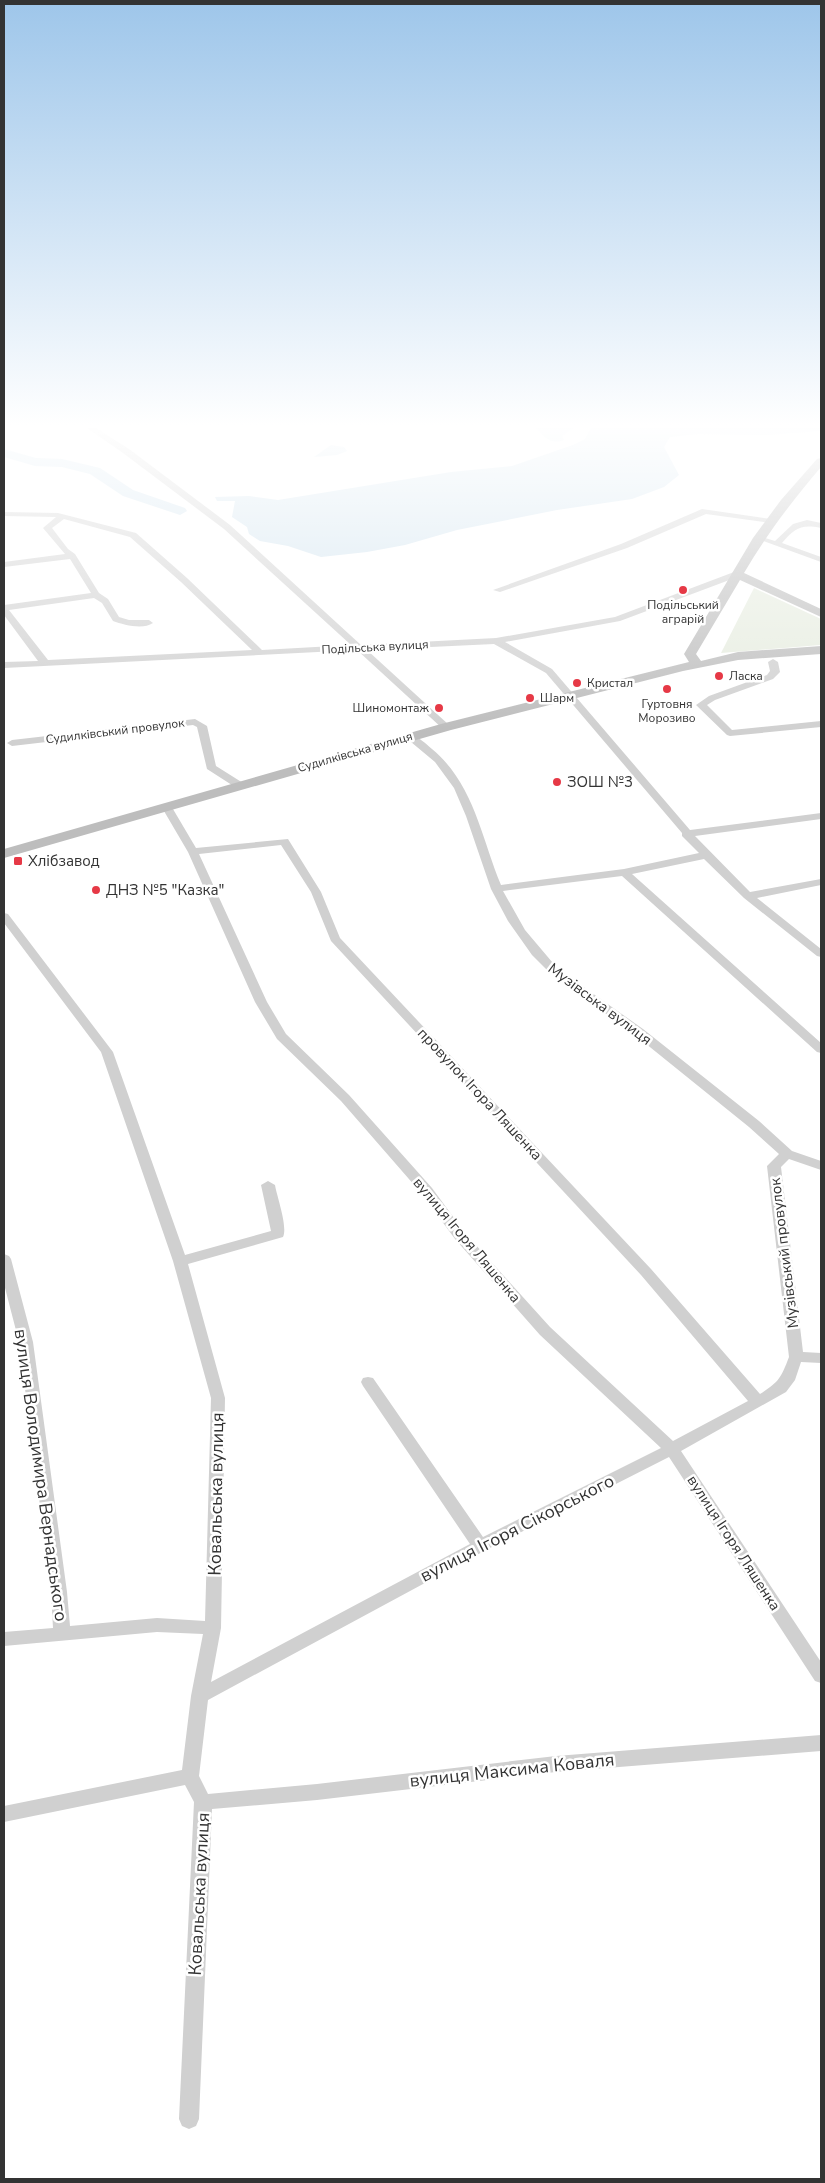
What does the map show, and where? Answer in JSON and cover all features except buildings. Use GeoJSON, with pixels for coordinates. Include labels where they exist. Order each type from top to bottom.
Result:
{"type":"FeatureCollection","features":[{"type":"Feature","properties":{"kind":"main road"},"geometry":{"type":"LineString","coordinates":[[704,664],[690,654],[765,530]]}},
{"type":"Feature","properties":{"kind":"main road"},"geometry":{"type":"LineString","coordinates":[[737,574],[821,613]]}},
{"type":"Feature","properties":{"kind":"main road","name":"Судилківська вулиця"},"geometry":{"type":"LineString","coordinates":[[4,854],[410,737],[571,695],[738,656],[821,650]]}},
{"type":"Feature","properties":{"kind":"main road","name":"Судилківська вулиця"},"geometry":{"type":"LineString","coordinates":[[704,664],[745,665],[821,659]]}},
{"type":"Feature","properties":{"kind":"street"},"geometry":{"type":"LineString","coordinates":[[48,530],[65,551],[72,556],[96,595],[105,601],[118,621],[150,623]]}},
{"type":"Feature","properties":{"kind":"street"},"geometry":{"type":"LineString","coordinates":[[113,530],[132,535],[184,580],[259,652]]}},
{"type":"Feature","properties":{"kind":"street"},"geometry":{"type":"LineString","coordinates":[[230,530],[446,727]]}},
{"type":"Feature","properties":{"kind":"street"},"geometry":{"type":"LineString","coordinates":[[497,590],[624,546],[661,530]]}},
{"type":"Feature","properties":{"kind":"street"},"geometry":{"type":"LineString","coordinates":[[777,544],[790,530]]}},
{"type":"Feature","properties":{"kind":"street"},"geometry":{"type":"LineString","coordinates":[[759,538],[821,560]]}},
{"type":"Feature","properties":{"kind":"street"},"geometry":{"type":"LineString","coordinates":[[4,565],[72,556]]}},
{"type":"Feature","properties":{"kind":"street","name":"Подільська вулиця"},"geometry":{"type":"LineString","coordinates":[[4,665],[496,641],[617,619],[737,574]]}},
{"type":"Feature","properties":{"kind":"street"},"geometry":{"type":"LineString","coordinates":[[45,663],[4,608],[96,595]]}},
{"type":"Feature","properties":{"kind":"street"},"geometry":{"type":"LineString","coordinates":[[496,641],[549,671],[686,834],[706,855],[748,896],[821,954]]}},
{"type":"Feature","properties":{"kind":"street"},"geometry":{"type":"LineString","coordinates":[[773,662],[775,672],[770,677],[712,698],[701,705],[730,733],[821,724]]}},
{"type":"Feature","properties":{"kind":"street","name":"Судилківський провулок"},"geometry":{"type":"LineString","coordinates":[[12,743],[195,722],[202,726],[211,766],[239,785]]}},
{"type":"Feature","properties":{"kind":"street","name":"Музівська вулиця"},"geometry":{"type":"LineString","coordinates":[[410,737],[423,746],[452,775],[466,802],[496,889],[522,935],[554,971],[646,1038],[754,1124],[787,1154],[821,1166]]}},
{"type":"Feature","properties":{"kind":"street","name":"вулиця Ігоря Ляшенка"},"geometry":{"type":"LineString","coordinates":[[166,806],[193,852],[261,1002],[281,1036],[345,1098],[427,1191],[460,1236],[545,1331],[672,1449],[821,1676]]}},
{"type":"Feature","properties":{"kind":"street"},"geometry":{"type":"LineString","coordinates":[[686,834],[821,816]]}},
{"type":"Feature","properties":{"kind":"street","name":"провулок Ігора Ляшенка"},"geometry":{"type":"LineString","coordinates":[[193,852],[284,841],[316,892],[335,939],[450,1064],[649,1272],[758,1402]]}},
{"type":"Feature","properties":{"kind":"street"},"geometry":{"type":"LineString","coordinates":[[496,889],[624,872],[706,855]]}},
{"type":"Feature","properties":{"kind":"street"},"geometry":{"type":"LineString","coordinates":[[624,872],[821,1049]]}},
{"type":"Feature","properties":{"kind":"street"},"geometry":{"type":"LineString","coordinates":[[748,896],[821,882]]}},
{"type":"Feature","properties":{"kind":"street","name":"Ковальська вулиця"},"geometry":{"type":"LineString","coordinates":[[4,916],[107,1052],[180,1261],[218,1398],[214,1628],[200,1696],[190,1776],[203,1802],[189,2119]]}},
{"type":"Feature","properties":{"kind":"street","name":"Музівський провулок"},"geometry":{"type":"LineString","coordinates":[[787,1154],[774,1166],[796,1357]]}},
{"type":"Feature","properties":{"kind":"street"},"geometry":{"type":"LineString","coordinates":[[180,1261],[278,1234],[268,1185]]}},
{"type":"Feature","properties":{"kind":"street","name":"вулиця Володимира Вернадського"},"geometry":{"type":"LineString","coordinates":[[4,1259],[10,1305],[26,1342],[59,1592],[62,1633]]}},
{"type":"Feature","properties":{"kind":"street"},"geometry":{"type":"LineString","coordinates":[[796,1357],[821,1358]]}},
{"type":"Feature","properties":{"kind":"street","name":"вулиця Ігоря Сікорського"},"geometry":{"type":"LineString","coordinates":[[200,1696],[480,1546],[672,1449],[758,1402],[781,1388],[788,1380],[796,1357]]}},
{"type":"Feature","properties":{"kind":"street"},"geometry":{"type":"LineString","coordinates":[[368,1382],[480,1546]]}},
{"type":"Feature","properties":{"kind":"street"},"geometry":{"type":"LineString","coordinates":[[4,1638],[157,1625],[214,1628]]}},
{"type":"Feature","properties":{"kind":"street","name":"вулиця Максима Коваля"},"geometry":{"type":"LineString","coordinates":[[203,1802],[317,1792],[556,1764],[821,1743]]}},
{"type":"Feature","properties":{"kind":"street"},"geometry":{"type":"LineString","coordinates":[[4,1814],[190,1776]]}},
{"type":"Feature","properties":{"kind":"shaded area"},"geometry":{"type":"Polygon","coordinates":[[[754,588],[821,619],[821,645],[721,653],[754,588]]]}},
{"type":"Feature","properties":{"kind":"water"},"geometry":{"type":"Polygon","coordinates":[[[248,530],[458,530],[405,545],[367,552],[321,557],[288,546],[260,541],[249,534],[248,530]]]}},
{"type":"Feature","properties":{"kind":"place","name":"Подільський аграрій"},"geometry":{"type":"Point","coordinates":[683,590]}},
{"type":"Feature","properties":{"kind":"place","name":"Ласка"},"geometry":{"type":"Point","coordinates":[719,676]}},
{"type":"Feature","properties":{"kind":"place","name":"Кристал"},"geometry":{"type":"Point","coordinates":[577,683]}},
{"type":"Feature","properties":{"kind":"place","name":"Гуртовня Морозиво"},"geometry":{"type":"Point","coordinates":[667,689]}},
{"type":"Feature","properties":{"kind":"place","name":"Шарм"},"geometry":{"type":"Point","coordinates":[530,698]}},
{"type":"Feature","properties":{"kind":"place","name":"Шиномонтаж"},"geometry":{"type":"Point","coordinates":[439,708]}},
{"type":"Feature","properties":{"kind":"place","name":"ЗОШ №3"},"geometry":{"type":"Point","coordinates":[557,782]}},
{"type":"Feature","properties":{"kind":"place","name":"Хлібзавод"},"geometry":{"type":"Point","coordinates":[18,861]}},
{"type":"Feature","properties":{"kind":"place","name":"ДНЗ №5 \"Казка\""},"geometry":{"type":"Point","coordinates":[96,890]}}]}
